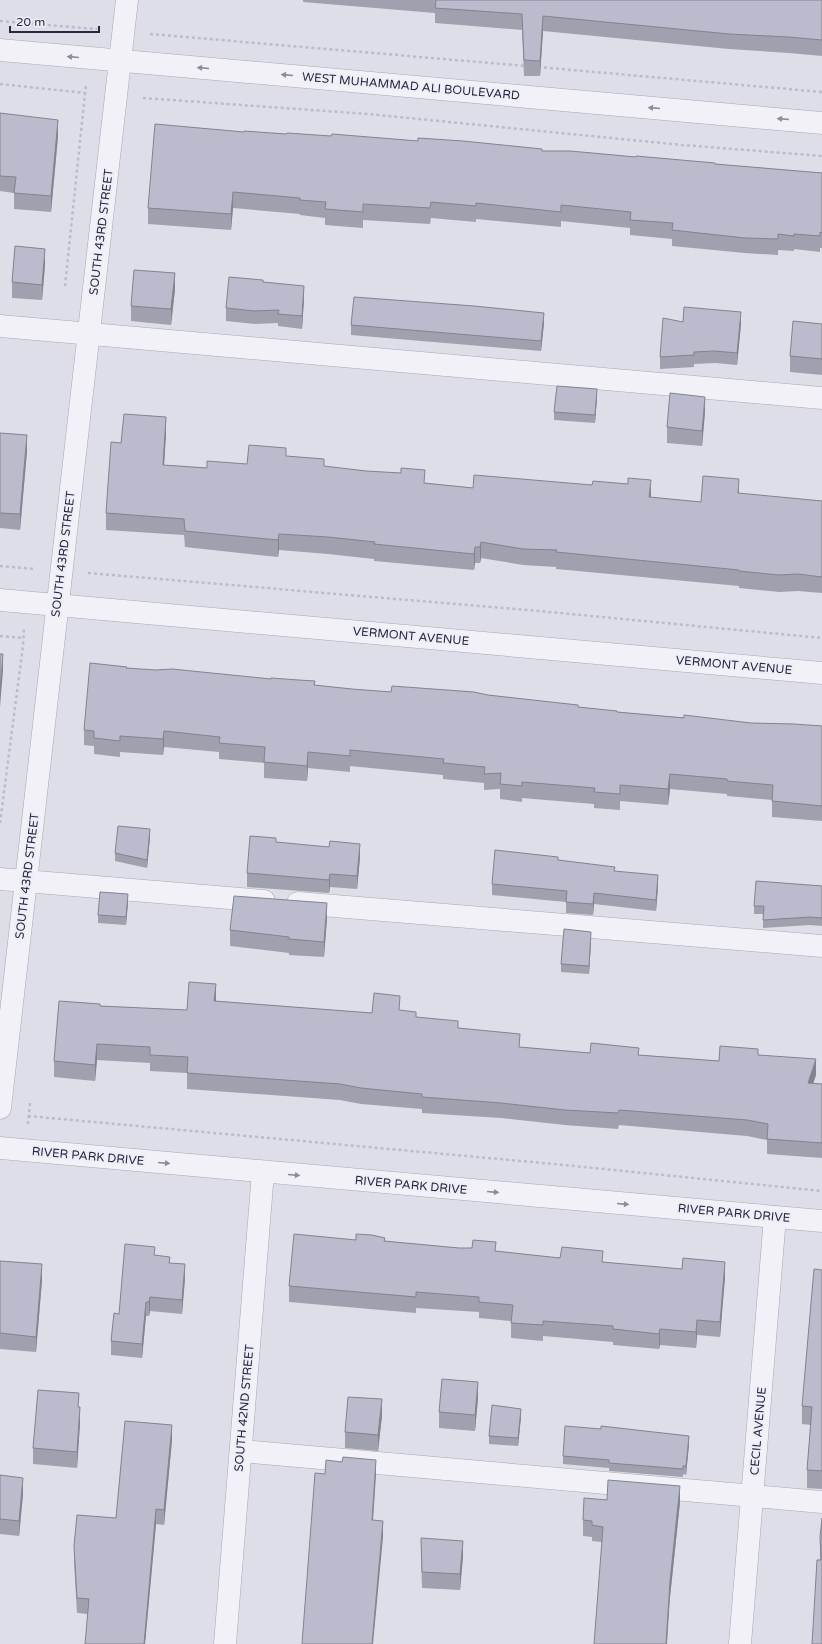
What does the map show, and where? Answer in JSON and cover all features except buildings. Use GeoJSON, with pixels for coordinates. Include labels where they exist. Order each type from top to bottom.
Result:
{"type":"FeatureCollection","features":[{"type":"Feature","properties":{"kind":"street","name":"SOUTH 43RD STREET"},"geometry":{"type":"LineString","coordinates":[[0,1108],[127,0]]}},
{"type":"Feature","properties":{"kind":"street","name":"WEST MUHAMMAD ALI BOULEVARD"},"geometry":{"type":"LineString","coordinates":[[0,50],[822,123]]}},
{"type":"Feature","properties":{"kind":"street"},"geometry":{"type":"LineString","coordinates":[[0,326],[822,398]]}},
{"type":"Feature","properties":{"kind":"street","name":"VERMONT AVENUE"},"geometry":{"type":"LineString","coordinates":[[0,600],[822,673]]}},
{"type":"Feature","properties":{"kind":"street"},"geometry":{"type":"LineString","coordinates":[[0,879],[822,946]]}},
{"type":"Feature","properties":{"kind":"street","name":"RIVER PARK DRIVE"},"geometry":{"type":"LineString","coordinates":[[0,1148],[822,1221]]}},
{"type":"Feature","properties":{"kind":"street","name":"SOUTH 42ND STREET"},"geometry":{"type":"LineString","coordinates":[[225,1644],[264,1172]]}},
{"type":"Feature","properties":{"kind":"street","name":"CECIL AVENUE"},"geometry":{"type":"LineString","coordinates":[[740,1644],[775,1217]]}},
{"type":"Feature","properties":{"kind":"street"},"geometry":{"type":"LineString","coordinates":[[241,1451],[822,1502]]}},
{"type":"Feature","properties":{"kind":"path"},"geometry":{"type":"LineString","coordinates":[[0,21],[530,66]]}},
{"type":"Feature","properties":{"kind":"path"},"geometry":{"type":"LineString","coordinates":[[65,292],[85,93],[96,22]]}},
{"type":"Feature","properties":{"kind":"path"},"geometry":{"type":"LineString","coordinates":[[538,67],[822,92]]}},
{"type":"Feature","properties":{"kind":"path"},"geometry":{"type":"LineString","coordinates":[[0,84],[116,96],[368,114],[682,145],[822,156]]}},
{"type":"Feature","properties":{"kind":"path"},"geometry":{"type":"LineString","coordinates":[[0,824],[23,646],[26,602],[35,561]]}},
{"type":"Feature","properties":{"kind":"path"},"geometry":{"type":"LineString","coordinates":[[0,566],[531,610],[822,638]]}},
{"type":"Feature","properties":{"kind":"path"},"geometry":{"type":"LineString","coordinates":[[21,1116],[554,1164],[822,1191]]}}]}
